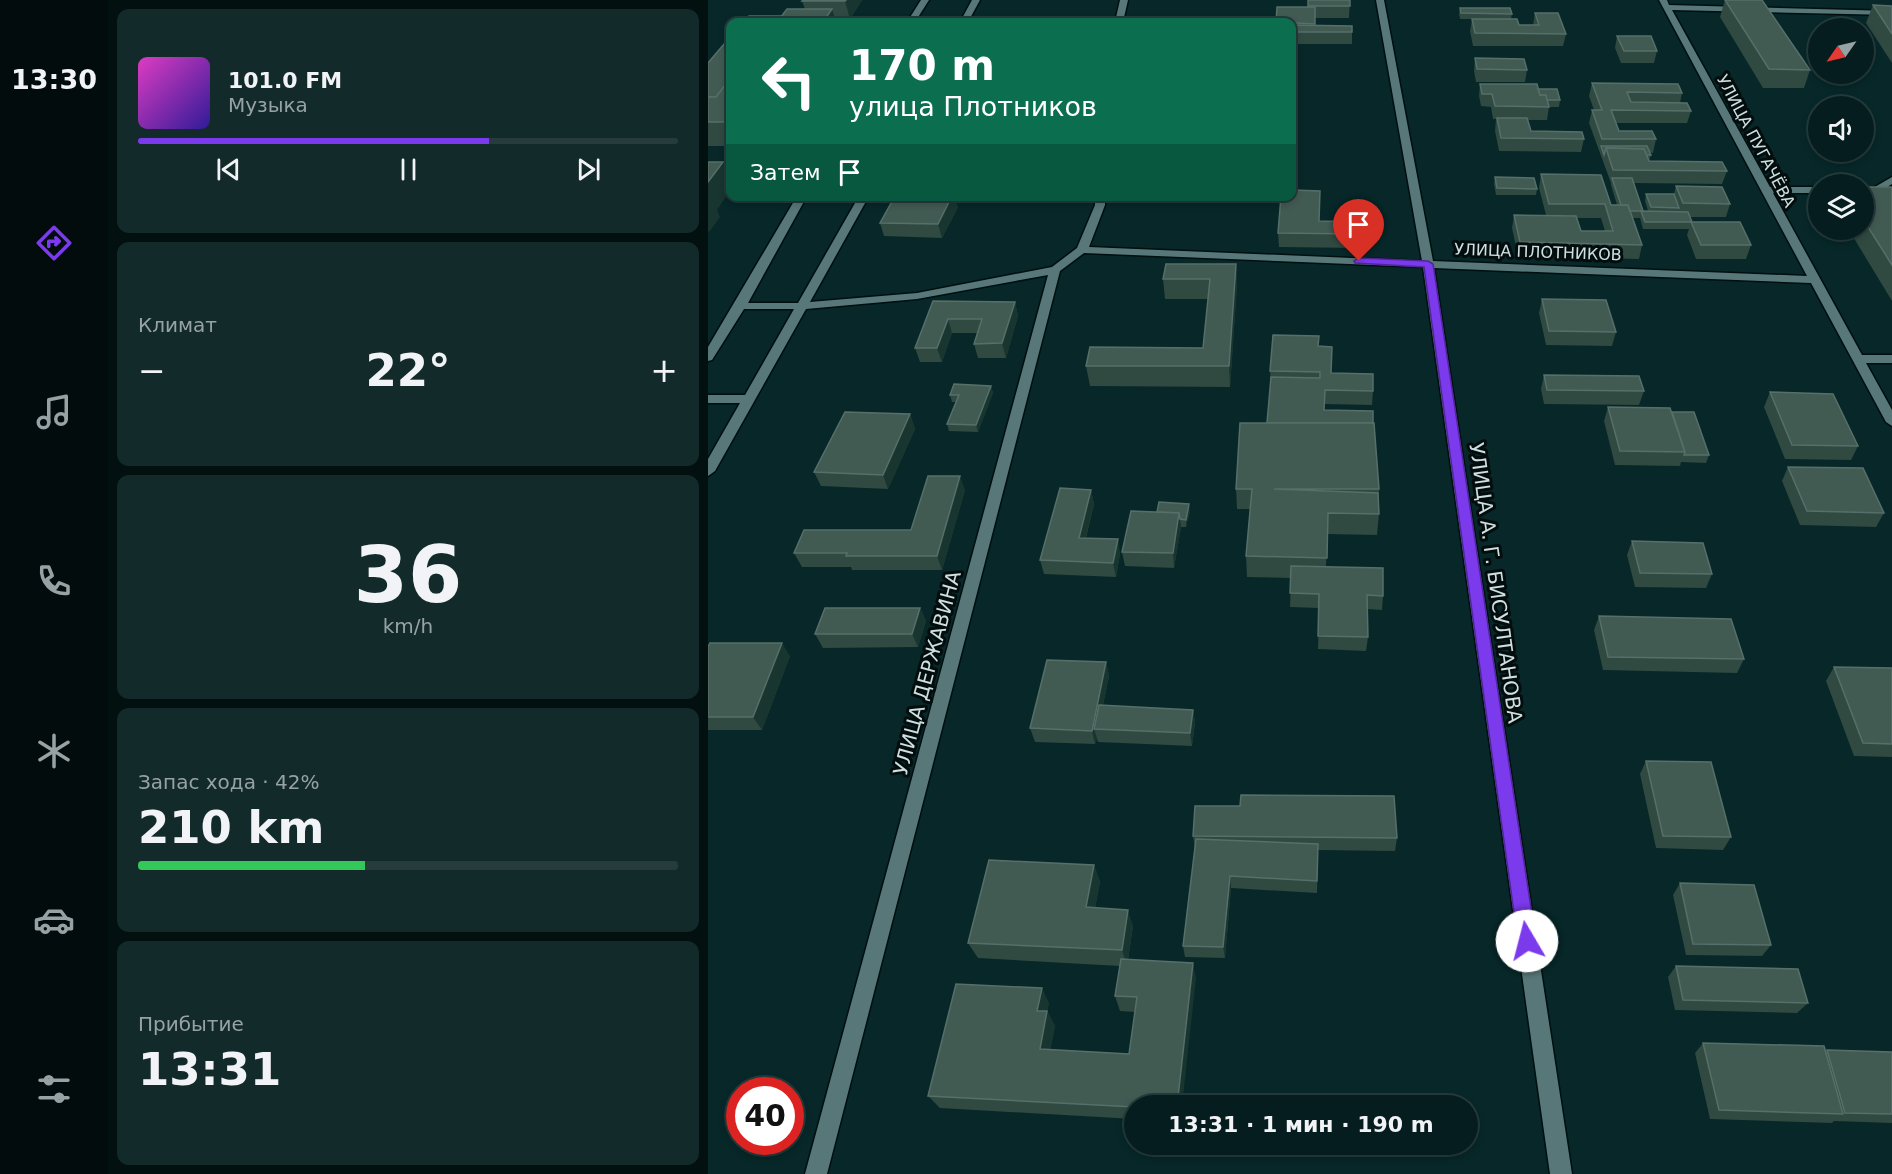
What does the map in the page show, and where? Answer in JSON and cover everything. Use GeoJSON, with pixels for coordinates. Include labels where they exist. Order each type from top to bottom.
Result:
{"type":"FeatureCollection","features":[{"type":"Feature","properties":{"kind":"street"},"geometry":{"type":"LineString","coordinates":[[914,18],[925,0]]}},
{"type":"Feature","properties":{"kind":"street"},"geometry":{"type":"LineString","coordinates":[[965,18],[976,0]]}},
{"type":"Feature","properties":{"kind":"street"},"geometry":{"type":"LineString","coordinates":[[1120,18],[1124,0]]}},
{"type":"Feature","properties":{"kind":"street","name":"УЛИЦА А. Г. БИСУЛТАНОВА"},"geometry":{"type":"LineString","coordinates":[[1380,0],[1428,264],[1561,1174]]}},
{"type":"Feature","properties":{"kind":"street"},"geometry":{"type":"LineString","coordinates":[[1794,0],[1801,10]]}},
{"type":"Feature","properties":{"kind":"street"},"geometry":{"type":"LineString","coordinates":[[1665,3],[1892,13]]}},
{"type":"Feature","properties":{"kind":"street","name":"УЛИЦА ПУГАЧЁВА"},"geometry":{"type":"LineString","coordinates":[[1665,3],[1892,422]]}},
{"type":"Feature","properties":{"kind":"street"},"geometry":{"type":"LineString","coordinates":[[1874,188],[1892,180]]}},
{"type":"Feature","properties":{"kind":"street"},"geometry":{"type":"LineString","coordinates":[[1765,190],[1808,190]]}},
{"type":"Feature","properties":{"kind":"street"},"geometry":{"type":"LineString","coordinates":[[1874,191],[1892,191]]}},
{"type":"Feature","properties":{"kind":"street"},"geometry":{"type":"LineString","coordinates":[[708,357],[740,306],[799,201]]}},
{"type":"Feature","properties":{"kind":"street"},"geometry":{"type":"LineString","coordinates":[[708,471],[861,201]]}},
{"type":"Feature","properties":{"kind":"street"},"geometry":{"type":"LineString","coordinates":[[740,306],[802,306],[917,296],[1055,270],[1082,250],[1100,201]]}},
{"type":"Feature","properties":{"kind":"street","name":"УЛИЦА ПЛОТНИКОВ"},"geometry":{"type":"LineString","coordinates":[[1082,250],[1814,280]]}},
{"type":"Feature","properties":{"kind":"street","name":"УЛИЦА ДЕРЖАВИНА"},"geometry":{"type":"LineString","coordinates":[[816,1174],[1055,270]]}},
{"type":"Feature","properties":{"kind":"street"},"geometry":{"type":"LineString","coordinates":[[1857,358],[1892,359]]}},
{"type":"Feature","properties":{"kind":"street"},"geometry":{"type":"LineString","coordinates":[[708,399],[749,399]]}},
{"type":"Feature","properties":{"kind":"building"},"geometry":{"type":"Polygon","coordinates":[[[803,0],[846,0],[802,1],[803,0]]]}},
{"type":"Feature","properties":{"kind":"building"},"geometry":{"type":"Polygon","coordinates":[[[1308,0],[1350,0],[1350,6],[1308,6],[1308,0]]]}},
{"type":"Feature","properties":{"kind":"building"},"geometry":{"type":"Polygon","coordinates":[[[1725,0],[1762,0],[1808,67],[1808,70],[1769,69],[1725,0]]]}},
{"type":"Feature","properties":{"kind":"building"},"geometry":{"type":"Polygon","coordinates":[[[1873,5],[1892,6],[1892,34],[1873,5]]]}},
{"type":"Feature","properties":{"kind":"building"},"geometry":{"type":"Polygon","coordinates":[[[1277,7],[1315,7],[1315,24],[1296,23],[1296,18],[1276,18],[1277,7]]]}},
{"type":"Feature","properties":{"kind":"building"},"geometry":{"type":"Polygon","coordinates":[[[1460,8],[1510,8],[1512,14],[1461,13],[1460,8]]]}},
{"type":"Feature","properties":{"kind":"building"},"geometry":{"type":"Polygon","coordinates":[[[787,9],[832,9],[826,18],[780,18],[787,9]]]}},
{"type":"Feature","properties":{"kind":"building"},"geometry":{"type":"Polygon","coordinates":[[[1535,13],[1558,13],[1566,34],[1475,33],[1472,19],[1517,19],[1519,25],[1539,25],[1535,13]]]}},
{"type":"Feature","properties":{"kind":"building"},"geometry":{"type":"Polygon","coordinates":[[[749,16],[782,16],[780,18],[747,18],[749,16]]]}},
{"type":"Feature","properties":{"kind":"building"},"geometry":{"type":"Polygon","coordinates":[[[1296,25],[1352,26],[1352,32],[1296,32],[1296,25]]]}},
{"type":"Feature","properties":{"kind":"building"},"geometry":{"type":"Polygon","coordinates":[[[1617,36],[1651,36],[1657,51],[1624,51],[1617,36]]]}},
{"type":"Feature","properties":{"kind":"building"},"geometry":{"type":"Polygon","coordinates":[[[726,42],[726,84],[716,97],[708,97],[708,63],[726,42]]]}},
{"type":"Feature","properties":{"kind":"building"},"geometry":{"type":"Polygon","coordinates":[[[1475,58],[1524,59],[1527,70],[1477,69],[1475,58]]]}},
{"type":"Feature","properties":{"kind":"building"},"geometry":{"type":"Polygon","coordinates":[[[1592,83],[1678,84],[1682,93],[1627,92],[1631,102],[1687,103],[1691,111],[1611,110],[1619,131],[1652,131],[1656,139],[1602,139],[1592,110],[1602,110],[1592,83]]]}},
{"type":"Feature","properties":{"kind":"building"},"geometry":{"type":"Polygon","coordinates":[[[726,84],[726,122],[708,122],[708,97],[716,97],[726,84]]]}},
{"type":"Feature","properties":{"kind":"building"},"geometry":{"type":"Polygon","coordinates":[[[1480,84],[1537,84],[1540,95],[1546,95],[1549,107],[1495,106],[1492,94],[1482,94],[1480,84]]]}},
{"type":"Feature","properties":{"kind":"building"},"geometry":{"type":"Polygon","coordinates":[[[1538,89],[1557,89],[1560,100],[1547,100],[1546,95],[1540,95],[1538,89]]]}},
{"type":"Feature","properties":{"kind":"building"},"geometry":{"type":"Polygon","coordinates":[[[1497,118],[1527,118],[1531,131],[1582,132],[1584,139],[1501,138],[1497,118]]]}},
{"type":"Feature","properties":{"kind":"building"},"geometry":{"type":"Polygon","coordinates":[[[1601,146],[1647,146],[1651,155],[1646,155],[1644,149],[1606,148],[1604,155],[1601,146]]]}},
{"type":"Feature","properties":{"kind":"building"},"geometry":{"type":"Polygon","coordinates":[[[1606,148],[1644,149],[1649,161],[1722,162],[1727,171],[1613,170],[1606,148]]]}},
{"type":"Feature","properties":{"kind":"building"},"geometry":{"type":"Polygon","coordinates":[[[708,162],[723,162],[708,182],[708,162]]]}},
{"type":"Feature","properties":{"kind":"building"},"geometry":{"type":"Polygon","coordinates":[[[1541,174],[1601,175],[1611,205],[1628,205],[1642,245],[1520,242],[1514,215],[1576,216],[1581,231],[1613,231],[1605,204],[1549,204],[1541,174]]]}},
{"type":"Feature","properties":{"kind":"building"},"geometry":{"type":"Polygon","coordinates":[[[1495,177],[1534,178],[1537,189],[1497,188],[1495,177]]]}},
{"type":"Feature","properties":{"kind":"building"},"geometry":{"type":"Polygon","coordinates":[[[1612,178],[1632,178],[1643,211],[1630,211],[1628,205],[1621,205],[1612,178]]]}},
{"type":"Feature","properties":{"kind":"building"},"geometry":{"type":"Polygon","coordinates":[[[1676,186],[1722,187],[1730,204],[1683,203],[1676,186]]]}},
{"type":"Feature","properties":{"kind":"building"},"geometry":{"type":"Polygon","coordinates":[[[1874,187],[1892,188],[1892,265],[1874,236],[1874,187]]]}},
{"type":"Feature","properties":{"kind":"building"},"geometry":{"type":"Polygon","coordinates":[[[1296,190],[1320,191],[1319,221],[1360,222],[1360,234],[1278,233],[1281,201],[1296,201],[1296,190]]]}},
{"type":"Feature","properties":{"kind":"building"},"geometry":{"type":"Polygon","coordinates":[[[1646,194],[1674,194],[1679,208],[1651,207],[1646,194]]]}},
{"type":"Feature","properties":{"kind":"building"},"geometry":{"type":"Polygon","coordinates":[[[892,201],[950,201],[938,224],[880,223],[892,201]]]}},
{"type":"Feature","properties":{"kind":"building"},"geometry":{"type":"Polygon","coordinates":[[[1641,211],[1688,212],[1692,222],[1645,222],[1641,211]]]}},
{"type":"Feature","properties":{"kind":"building"},"geometry":{"type":"Polygon","coordinates":[[[1691,222],[1740,222],[1751,245],[1701,245],[1691,222]]]}},
{"type":"Feature","properties":{"kind":"building"},"geometry":{"type":"Polygon","coordinates":[[[1166,264],[1236,264],[1229,366],[1086,366],[1090,347],[1203,348],[1210,279],[1163,279],[1166,264]]]}},
{"type":"Feature","properties":{"kind":"building"},"geometry":{"type":"Polygon","coordinates":[[[1542,299],[1606,300],[1616,332],[1549,331],[1542,299]]]}},
{"type":"Feature","properties":{"kind":"building"},"geometry":{"type":"Polygon","coordinates":[[[933,301],[1015,302],[1002,343],[974,344],[982,319],[948,319],[937,348],[915,348],[933,301]]]}},
{"type":"Feature","properties":{"kind":"building"},"geometry":{"type":"Polygon","coordinates":[[[1273,335],[1319,336],[1318,346],[1332,347],[1331,373],[1373,374],[1373,391],[1325,390],[1324,410],[1373,411],[1373,423],[1267,423],[1271,377],[1320,378],[1320,372],[1270,371],[1273,335]]]}},
{"type":"Feature","properties":{"kind":"building"},"geometry":{"type":"Polygon","coordinates":[[[1544,375],[1639,376],[1644,391],[1547,390],[1544,375]]]}},
{"type":"Feature","properties":{"kind":"building"},"geometry":{"type":"Polygon","coordinates":[[[954,384],[991,386],[976,425],[947,424],[959,395],[950,395],[954,384]]]}},
{"type":"Feature","properties":{"kind":"building"},"geometry":{"type":"Polygon","coordinates":[[[1770,392],[1833,394],[1858,446],[1792,445],[1770,392]]]}},
{"type":"Feature","properties":{"kind":"building"},"geometry":{"type":"Polygon","coordinates":[[[1608,407],[1670,408],[1685,452],[1620,451],[1608,407]]]}},
{"type":"Feature","properties":{"kind":"building"},"geometry":{"type":"Polygon","coordinates":[[[845,412],[910,414],[883,475],[814,472],[845,412]]]}},
{"type":"Feature","properties":{"kind":"building"},"geometry":{"type":"Polygon","coordinates":[[[1672,412],[1694,412],[1709,455],[1684,455],[1672,412]]]}},
{"type":"Feature","properties":{"kind":"building"},"geometry":{"type":"Polygon","coordinates":[[[1240,423],[1374,423],[1379,489],[1274,489],[1378,493],[1379,514],[1328,513],[1327,558],[1246,556],[1252,489],[1236,489],[1240,423]]]}},
{"type":"Feature","properties":{"kind":"building"},"geometry":{"type":"Polygon","coordinates":[[[1788,467],[1863,468],[1884,513],[1807,511],[1788,467]]]}},
{"type":"Feature","properties":{"kind":"building"},"geometry":{"type":"Polygon","coordinates":[[[928,476],[960,476],[937,556],[846,556],[847,553],[794,553],[804,530],[911,530],[928,476]]]}},
{"type":"Feature","properties":{"kind":"building"},"geometry":{"type":"Polygon","coordinates":[[[1060,488],[1091,490],[1079,538],[1118,539],[1113,563],[1040,560],[1060,488]]]}},
{"type":"Feature","properties":{"kind":"building"},"geometry":{"type":"Polygon","coordinates":[[[1159,502],[1189,504],[1186,520],[1180,519],[1179,513],[1157,512],[1159,502]]]}},
{"type":"Feature","properties":{"kind":"building"},"geometry":{"type":"Polygon","coordinates":[[[1131,511],[1179,513],[1173,553],[1122,552],[1131,511]]]}},
{"type":"Feature","properties":{"kind":"building"},"geometry":{"type":"Polygon","coordinates":[[[1632,541],[1703,543],[1712,574],[1640,573],[1632,541]]]}},
{"type":"Feature","properties":{"kind":"building"},"geometry":{"type":"Polygon","coordinates":[[[1291,566],[1383,568],[1383,596],[1367,595],[1368,637],[1318,636],[1319,594],[1290,593],[1291,566]]]}},
{"type":"Feature","properties":{"kind":"building"},"geometry":{"type":"Polygon","coordinates":[[[825,608],[920,608],[912,634],[815,634],[825,608]]]}},
{"type":"Feature","properties":{"kind":"building"},"geometry":{"type":"Polygon","coordinates":[[[1599,616],[1731,619],[1744,659],[1608,657],[1599,616]]]}},
{"type":"Feature","properties":{"kind":"building"},"geometry":{"type":"Polygon","coordinates":[[[710,643],[782,643],[753,717],[708,717],[708,647],[710,643]]]}},
{"type":"Feature","properties":{"kind":"building"},"geometry":{"type":"Polygon","coordinates":[[[1047,660],[1106,662],[1092,731],[1030,728],[1047,660]]]}},
{"type":"Feature","properties":{"kind":"building"},"geometry":{"type":"Polygon","coordinates":[[[1834,667],[1892,668],[1892,744],[1863,743],[1834,667]]]}},
{"type":"Feature","properties":{"kind":"building"},"geometry":{"type":"Polygon","coordinates":[[[1099,705],[1193,710],[1190,733],[1094,729],[1099,705]]]}},
{"type":"Feature","properties":{"kind":"building"},"geometry":{"type":"Polygon","coordinates":[[[1646,761],[1711,762],[1731,837],[1663,836],[1646,761]]]}},
{"type":"Feature","properties":{"kind":"building"},"geometry":{"type":"Polygon","coordinates":[[[1241,795],[1394,796],[1397,838],[1193,836],[1195,806],[1240,806],[1241,795]]]}},
{"type":"Feature","properties":{"kind":"building"},"geometry":{"type":"Polygon","coordinates":[[[1196,839],[1318,844],[1317,881],[1230,876],[1223,947],[1183,946],[1196,839]]]}},
{"type":"Feature","properties":{"kind":"building"},"geometry":{"type":"Polygon","coordinates":[[[989,860],[1094,865],[1086,907],[1128,910],[1122,950],[968,943],[989,860]]]}},
{"type":"Feature","properties":{"kind":"building"},"geometry":{"type":"Polygon","coordinates":[[[1680,883],[1754,885],[1771,945],[1693,944],[1680,883]]]}},
{"type":"Feature","properties":{"kind":"building"},"geometry":{"type":"Polygon","coordinates":[[[1121,959],[1193,963],[1178,1095],[1124,1095],[1124,1106],[928,1096],[956,984],[1042,988],[1037,1011],[1047,1011],[1040,1049],[1129,1054],[1137,997],[1115,996],[1121,959]]]}},
{"type":"Feature","properties":{"kind":"building"},"geometry":{"type":"Polygon","coordinates":[[[1676,966],[1798,969],[1808,1003],[1683,1000],[1676,966]]]}},
{"type":"Feature","properties":{"kind":"building"},"geometry":{"type":"Polygon","coordinates":[[[1703,1043],[1824,1046],[1843,1114],[1719,1110],[1703,1043]]]}},
{"type":"Feature","properties":{"kind":"building"},"geometry":{"type":"Polygon","coordinates":[[[1827,1050],[1892,1052],[1892,1114],[1845,1113],[1827,1050]]]}},
{"type":"Feature","properties":{"kind":"route"},"geometry":{"type":"LineString","coordinates":[[1359,261],[1428,264],[1527,941]]}}]}
